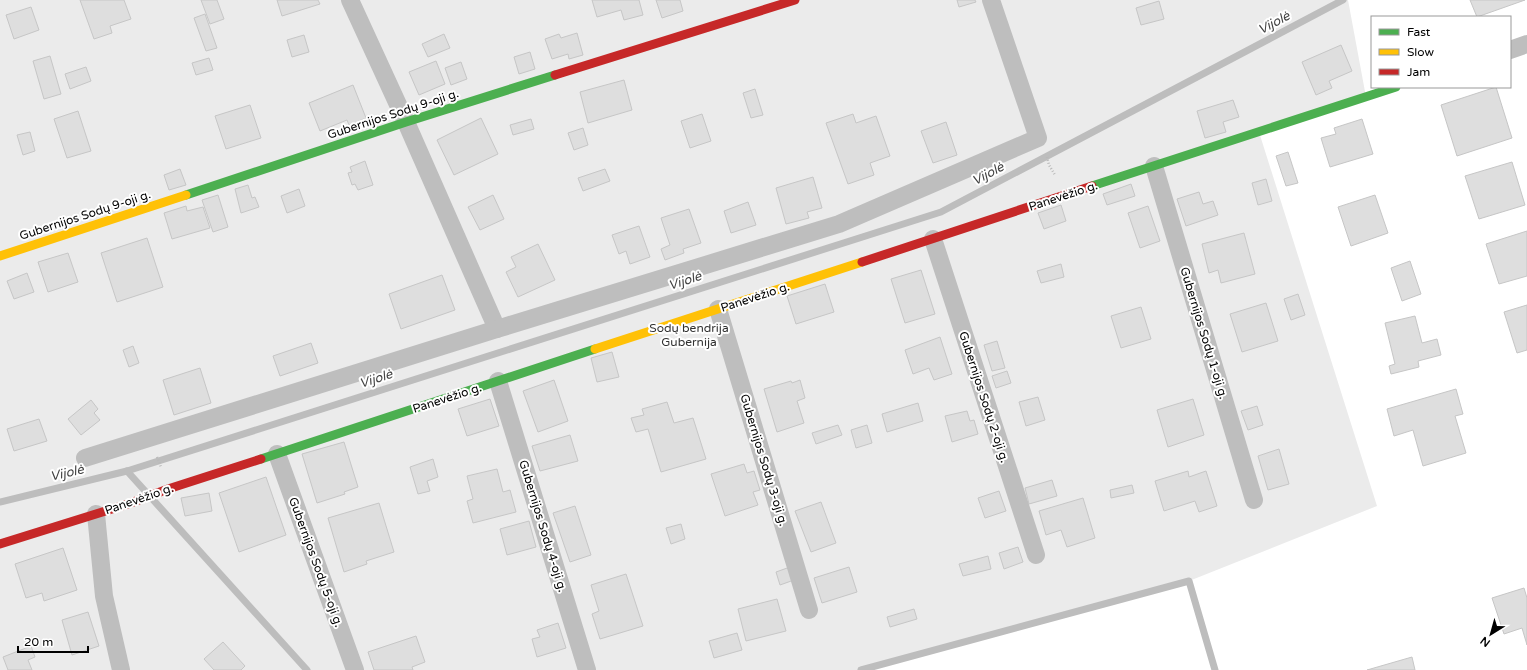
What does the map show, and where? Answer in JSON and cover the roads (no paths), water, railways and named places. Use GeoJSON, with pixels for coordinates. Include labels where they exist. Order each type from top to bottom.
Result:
{"type":"FeatureCollection","features":[{"type":"Feature","properties":{"kind":"street"},"geometry":{"type":"LineString","coordinates":[[350,0],[498,329]]}},
{"type":"Feature","properties":{"kind":"street","name":"Gubernijos Sodų 9-oji g."},"geometry":{"type":"LineString","coordinates":[[0,256],[406,122],[795,0]]}},
{"type":"Feature","properties":{"kind":"street"},"geometry":{"type":"LineString","coordinates":[[85,458],[839,224],[1038,138],[991,0]]}},
{"type":"Feature","properties":{"kind":"street"},"geometry":{"type":"LineString","coordinates":[[1511,50],[1527,44]]}},
{"type":"Feature","properties":{"kind":"street","name":"Panevėžio g."},"geometry":{"type":"LineString","coordinates":[[0,544],[128,504],[498,381],[1393,88]]}},
{"type":"Feature","properties":{"kind":"street","name":"Gubernijos Sodų 1-oji g."},"geometry":{"type":"LineString","coordinates":[[1154,166],[1254,500]]}},
{"type":"Feature","properties":{"kind":"street","name":"Gubernijos Sodų 2-oji g."},"geometry":{"type":"LineString","coordinates":[[933,239],[1036,555]]}},
{"type":"Feature","properties":{"kind":"street","name":"Gubernijos Sodų 3-oji g."},"geometry":{"type":"LineString","coordinates":[[718,309],[810,610]]}},
{"type":"Feature","properties":{"kind":"street","name":"Gubernijos Sodų 4-oji g."},"geometry":{"type":"LineString","coordinates":[[498,381],[587,670]]}},
{"type":"Feature","properties":{"kind":"street","name":"Gubernijos Sodų 5-oji g."},"geometry":{"type":"LineString","coordinates":[[277,454],[355,670]]}},
{"type":"Feature","properties":{"kind":"street"},"geometry":{"type":"LineString","coordinates":[[96,514],[104,596],[121,670]]}},
{"type":"Feature","properties":{"kind":"waterway","name":"Vijolė"},"geometry":{"type":"LineString","coordinates":[[0,502],[127,471],[941,212],[1343,0]]}},
{"type":"Feature","properties":{"kind":"waterway"},"geometry":{"type":"LineString","coordinates":[[127,471],[307,670]]}},
{"type":"Feature","properties":{"kind":"waterway"},"geometry":{"type":"LineString","coordinates":[[861,670],[1189,581],[1215,670]]}},
{"type":"Feature","properties":{"kind":"park label","name":"Sodų bendrija Gubernija"},"geometry":{"type":"Point","coordinates":[689,335]}}]}
